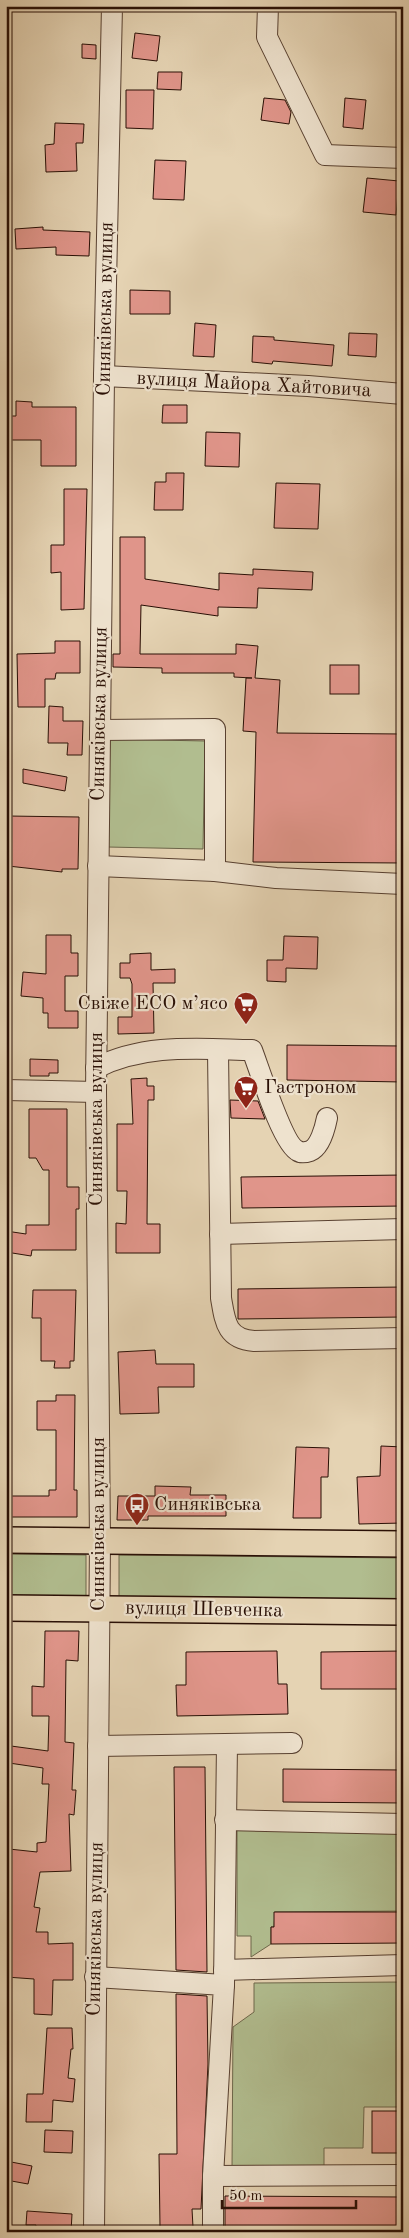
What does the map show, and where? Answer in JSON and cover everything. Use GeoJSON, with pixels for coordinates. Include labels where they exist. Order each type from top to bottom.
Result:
{"type":"FeatureCollection","features":[{"type":"Feature","properties":{"kind":"main road"},"geometry":{"type":"LineString","coordinates":[[6,1540],[403,1544]]}},
{"type":"Feature","properties":{"kind":"main road","name":"вулиця Шевченка"},"geometry":{"type":"LineString","coordinates":[[6,1608],[403,1612]]}},
{"type":"Feature","properties":{"kind":"street","name":"Синяківська вулиця"},"geometry":{"type":"LineString","coordinates":[[94,2232],[100,1542],[96,1068],[104,376],[112,6]]}},
{"type":"Feature","properties":{"kind":"street"},"geometry":{"type":"LineString","coordinates":[[268,6],[267,37],[325,155],[403,158]]}},
{"type":"Feature","properties":{"kind":"street","name":"вулиця Майора Хайтовича"},"geometry":{"type":"LineString","coordinates":[[104,376],[308,386],[403,394]]}},
{"type":"Feature","properties":{"kind":"street"},"geometry":{"type":"LineString","coordinates":[[100,730],[215,729],[214,871]]}},
{"type":"Feature","properties":{"kind":"street"},"geometry":{"type":"LineString","coordinates":[[98,866],[214,871],[276,878],[403,884]]}},
{"type":"Feature","properties":{"kind":"street"},"geometry":{"type":"LineString","coordinates":[[96,1068],[115,1058],[158,1049],[252,1050],[282,1128],[288,1140],[299,1152],[308,1152],[314,1149],[325,1131],[328,1118]]}},
{"type":"Feature","properties":{"kind":"street"},"geometry":{"type":"LineString","coordinates":[[218,1050],[221,1298],[225,1320],[236,1337],[254,1341],[403,1338]]}},
{"type":"Feature","properties":{"kind":"street"},"geometry":{"type":"LineString","coordinates":[[6,1090],[96,1092]]}},
{"type":"Feature","properties":{"kind":"street"},"geometry":{"type":"LineString","coordinates":[[220,1234],[403,1230]]}},
{"type":"Feature","properties":{"kind":"street"},"geometry":{"type":"LineString","coordinates":[[98,1746],[292,1743]]}},
{"type":"Feature","properties":{"kind":"street"},"geometry":{"type":"LineString","coordinates":[[213,2232],[212,2176],[224,1977],[227,1744]]}},
{"type":"Feature","properties":{"kind":"street"},"geometry":{"type":"LineString","coordinates":[[225,1820],[403,1824]]}},
{"type":"Feature","properties":{"kind":"street"},"geometry":{"type":"LineString","coordinates":[[95,1977],[224,1977],[403,1965]]}},
{"type":"Feature","properties":{"kind":"street"},"geometry":{"type":"LineString","coordinates":[[212,2176],[403,2175]]}},
{"type":"Feature","properties":{"kind":"green space"},"geometry":{"type":"Polygon","coordinates":[[[109,739],[205,741],[203,849],[107,847],[109,739]]]}},
{"type":"Feature","properties":{"kind":"green space"},"geometry":{"type":"Polygon","coordinates":[[[6,1554],[86,1555],[86,1602],[6,1601],[6,1554]]]}},
{"type":"Feature","properties":{"kind":"green space"},"geometry":{"type":"Polygon","coordinates":[[[119,1555],[403,1558],[403,1605],[119,1602],[119,1555]]]}},
{"type":"Feature","properties":{"kind":"green space"},"geometry":{"type":"Polygon","coordinates":[[[237,1828],[403,1828],[403,1911],[275,1912],[274,1927],[271,1927],[271,1944],[251,1957],[251,1936],[237,1936],[237,1828]]]}},
{"type":"Feature","properties":{"kind":"green space"},"geometry":{"type":"Polygon","coordinates":[[[403,1982],[403,2107],[364,2107],[363,2148],[324,2148],[324,2169],[232,2169],[233,2027],[254,2012],[254,1983],[403,1982]]]}},
{"type":"Feature","properties":{"kind":"building"},"geometry":{"type":"Polygon","coordinates":[[[135,33],[160,36],[157,61],[132,58],[135,33]]]}},
{"type":"Feature","properties":{"kind":"building"},"geometry":{"type":"Polygon","coordinates":[[[82,44],[96,45],[96,59],[82,58],[82,44]]]}},
{"type":"Feature","properties":{"kind":"building"},"geometry":{"type":"Polygon","coordinates":[[[158,72],[182,72],[181,90],[157,89],[158,72]]]}},
{"type":"Feature","properties":{"kind":"building"},"geometry":{"type":"Polygon","coordinates":[[[126,90],[154,90],[153,129],[126,128],[126,90]]]}},
{"type":"Feature","properties":{"kind":"building"},"geometry":{"type":"Polygon","coordinates":[[[264,98],[285,100],[291,112],[289,124],[261,120],[264,98]]]}},
{"type":"Feature","properties":{"kind":"building"},"geometry":{"type":"Polygon","coordinates":[[[345,98],[366,100],[363,129],[343,127],[345,98]]]}},
{"type":"Feature","properties":{"kind":"building"},"geometry":{"type":"Polygon","coordinates":[[[55,123],[84,124],[83,143],[76,143],[77,171],[46,172],[45,145],[54,144],[55,123]]]}},
{"type":"Feature","properties":{"kind":"building"},"geometry":{"type":"Polygon","coordinates":[[[155,160],[186,161],[184,200],[153,199],[155,160]]]}},
{"type":"Feature","properties":{"kind":"building"},"geometry":{"type":"Polygon","coordinates":[[[367,178],[399,181],[396,215],[363,212],[367,178]]]}},
{"type":"Feature","properties":{"kind":"building"},"geometry":{"type":"Polygon","coordinates":[[[43,227],[43,230],[90,232],[89,256],[56,255],[56,247],[16,249],[15,229],[43,227]]]}},
{"type":"Feature","properties":{"kind":"building"},"geometry":{"type":"Polygon","coordinates":[[[130,290],[170,291],[170,314],[130,314],[130,290]]]}},
{"type":"Feature","properties":{"kind":"building"},"geometry":{"type":"Polygon","coordinates":[[[195,323],[216,325],[214,357],[193,356],[195,323]]]}},
{"type":"Feature","properties":{"kind":"building"},"geometry":{"type":"Polygon","coordinates":[[[349,333],[377,334],[376,357],[348,355],[349,333]]]}},
{"type":"Feature","properties":{"kind":"building"},"geometry":{"type":"Polygon","coordinates":[[[253,336],[274,337],[274,340],[334,345],[332,366],[273,361],[272,364],[252,362],[253,336]]]}},
{"type":"Feature","properties":{"kind":"building"},"geometry":{"type":"Polygon","coordinates":[[[16,401],[32,402],[32,407],[76,407],[76,466],[41,466],[41,440],[10,440],[10,416],[16,416],[16,401]]]}},
{"type":"Feature","properties":{"kind":"building"},"geometry":{"type":"Polygon","coordinates":[[[163,405],[187,405],[187,423],[162,423],[163,405]]]}},
{"type":"Feature","properties":{"kind":"building"},"geometry":{"type":"Polygon","coordinates":[[[206,432],[240,433],[239,467],[205,466],[206,432]]]}},
{"type":"Feature","properties":{"kind":"building"},"geometry":{"type":"Polygon","coordinates":[[[166,473],[184,473],[183,510],[154,510],[155,482],[166,482],[166,473]]]}},
{"type":"Feature","properties":{"kind":"building"},"geometry":{"type":"Polygon","coordinates":[[[276,483],[320,484],[318,529],[274,528],[276,483]]]}},
{"type":"Feature","properties":{"kind":"building"},"geometry":{"type":"Polygon","coordinates":[[[64,489],[87,489],[84,609],[61,610],[61,572],[51,573],[51,545],[64,545],[64,489]]]}},
{"type":"Feature","properties":{"kind":"building"},"geometry":{"type":"Polygon","coordinates":[[[120,537],[145,537],[145,579],[219,590],[219,573],[253,575],[253,569],[313,572],[312,590],[258,588],[257,608],[218,607],[218,616],[141,605],[140,654],[236,654],[236,644],[258,646],[255,678],[280,680],[277,733],[403,734],[403,863],[253,862],[256,732],[243,731],[246,678],[252,678],[234,677],[234,673],[162,673],[162,668],[113,667],[113,654],[120,654],[120,537]]]}},
{"type":"Feature","properties":{"kind":"building"},"geometry":{"type":"Polygon","coordinates":[[[55,641],[80,641],[80,673],[56,673],[55,679],[45,679],[45,707],[18,707],[17,654],[55,653],[55,641]]]}},
{"type":"Feature","properties":{"kind":"building"},"geometry":{"type":"Polygon","coordinates":[[[330,665],[359,665],[359,694],[330,694],[330,665]]]}},
{"type":"Feature","properties":{"kind":"building"},"geometry":{"type":"Polygon","coordinates":[[[49,706],[63,707],[63,721],[83,721],[82,755],[67,755],[68,743],[48,743],[49,706]]]}},
{"type":"Feature","properties":{"kind":"building"},"geometry":{"type":"Polygon","coordinates":[[[23,769],[67,777],[65,791],[23,783],[23,769]]]}},
{"type":"Feature","properties":{"kind":"building"},"geometry":{"type":"Polygon","coordinates":[[[8,816],[79,817],[78,869],[62,869],[62,872],[8,866],[11,840],[8,840],[8,816]]]}},
{"type":"Feature","properties":{"kind":"building"},"geometry":{"type":"Polygon","coordinates":[[[46,935],[71,935],[71,953],[78,953],[78,976],[65,976],[65,1011],[78,1011],[78,1028],[48,1028],[48,1013],[43,1013],[43,998],[21,996],[23,972],[46,974],[46,935]]]}},
{"type":"Feature","properties":{"kind":"building"},"geometry":{"type":"Polygon","coordinates":[[[284,936],[318,937],[317,969],[286,968],[286,982],[267,981],[267,960],[283,960],[284,936]]]}},
{"type":"Feature","properties":{"kind":"building"},"geometry":{"type":"Polygon","coordinates":[[[151,953],[151,970],[175,969],[175,983],[153,983],[154,1033],[118,1034],[118,1017],[132,1017],[132,984],[130,978],[120,978],[120,963],[130,963],[130,954],[151,953]]]}},
{"type":"Feature","properties":{"kind":"building"},"geometry":{"type":"Polygon","coordinates":[[[287,1045],[403,1046],[403,1082],[287,1080],[287,1045]]]}},
{"type":"Feature","properties":{"kind":"building"},"geometry":{"type":"Polygon","coordinates":[[[30,1059],[58,1060],[58,1073],[49,1073],[49,1076],[30,1076],[30,1059]]]}},
{"type":"Feature","properties":{"kind":"building"},"geometry":{"type":"Polygon","coordinates":[[[147,1078],[147,1086],[154,1086],[154,1100],[148,1100],[147,1224],[160,1224],[160,1253],[116,1253],[116,1223],[126,1224],[127,1191],[117,1191],[117,1124],[133,1124],[131,1079],[147,1078]]]}},
{"type":"Feature","properties":{"kind":"building","name":"Гастроном"},"geometry":{"type":"Polygon","coordinates":[[[230,1100],[258,1101],[265,1119],[231,1118],[230,1100]]]}},
{"type":"Feature","properties":{"kind":"building"},"geometry":{"type":"Polygon","coordinates":[[[29,1109],[67,1109],[67,1187],[79,1187],[79,1209],[76,1209],[76,1250],[32,1250],[31,1256],[6,1252],[6,1231],[26,1234],[26,1225],[49,1225],[49,1170],[43,1170],[36,1158],[29,1158],[29,1109]]]}},
{"type":"Feature","properties":{"kind":"building"},"geometry":{"type":"Polygon","coordinates":[[[403,1175],[403,1206],[242,1208],[241,1177],[403,1175]]]}},
{"type":"Feature","properties":{"kind":"building"},"geometry":{"type":"Polygon","coordinates":[[[403,1287],[403,1317],[238,1319],[238,1289],[403,1287]]]}},
{"type":"Feature","properties":{"kind":"building"},"geometry":{"type":"Polygon","coordinates":[[[33,1290],[76,1290],[74,1361],[70,1361],[70,1368],[54,1368],[55,1361],[41,1361],[41,1318],[32,1318],[33,1290]]]}},
{"type":"Feature","properties":{"kind":"building"},"geometry":{"type":"Polygon","coordinates":[[[155,1350],[156,1364],[194,1364],[194,1387],[158,1387],[159,1413],[120,1414],[118,1352],[155,1350]]]}},
{"type":"Feature","properties":{"kind":"building"},"geometry":{"type":"Polygon","coordinates":[[[56,1395],[75,1395],[74,1490],[77,1490],[77,1517],[6,1517],[6,1496],[49,1496],[49,1490],[56,1490],[56,1430],[37,1430],[37,1401],[56,1401],[56,1395]]]}},
{"type":"Feature","properties":{"kind":"building"},"geometry":{"type":"Polygon","coordinates":[[[381,1446],[403,1447],[403,1523],[359,1524],[357,1477],[380,1476],[381,1446]]]}},
{"type":"Feature","properties":{"kind":"building"},"geometry":{"type":"Polygon","coordinates":[[[296,1447],[329,1448],[328,1477],[321,1477],[321,1518],[293,1518],[296,1447]]]}},
{"type":"Feature","properties":{"kind":"building"},"geometry":{"type":"Polygon","coordinates":[[[155,1486],[191,1487],[190,1495],[226,1495],[226,1516],[148,1516],[148,1520],[117,1520],[118,1496],[155,1496],[155,1486]]]}},
{"type":"Feature","properties":{"kind":"building"},"geometry":{"type":"Polygon","coordinates":[[[45,1631],[79,1631],[78,1661],[66,1660],[65,1742],[74,1743],[72,1790],[76,1790],[74,1815],[69,1814],[71,1871],[40,1872],[34,1907],[40,1908],[36,1932],[48,1932],[48,1944],[73,1943],[73,1980],[53,1980],[52,2015],[34,2014],[34,1979],[6,1977],[6,1876],[9,1849],[37,1852],[37,1843],[46,1842],[49,1784],[42,1784],[43,1768],[9,1763],[11,1746],[48,1751],[49,1716],[32,1716],[32,1686],[44,1687],[45,1631]]]}},
{"type":"Feature","properties":{"kind":"building"},"geometry":{"type":"Polygon","coordinates":[[[277,1651],[278,1684],[287,1684],[288,1714],[177,1716],[176,1685],[186,1685],[186,1652],[277,1651]]]}},
{"type":"Feature","properties":{"kind":"building"},"geometry":{"type":"Polygon","coordinates":[[[403,1651],[403,1689],[321,1689],[321,1652],[403,1651]]]}},
{"type":"Feature","properties":{"kind":"building"},"geometry":{"type":"Polygon","coordinates":[[[174,1767],[205,1767],[207,1972],[176,1970],[174,1767]]]}},
{"type":"Feature","properties":{"kind":"building"},"geometry":{"type":"Polygon","coordinates":[[[283,1769],[403,1770],[403,1803],[283,1802],[283,1769]]]}},
{"type":"Feature","properties":{"kind":"building"},"geometry":{"type":"Polygon","coordinates":[[[274,1912],[403,1912],[403,1943],[271,1944],[271,1927],[274,1927],[274,1912]]]}},
{"type":"Feature","properties":{"kind":"building"},"geometry":{"type":"Polygon","coordinates":[[[176,1994],[207,1996],[208,2064],[201,2209],[192,2209],[193,2227],[160,2227],[159,2154],[177,2154],[176,1994]]]}},
{"type":"Feature","properties":{"kind":"building"},"geometry":{"type":"Polygon","coordinates":[[[47,2028],[72,2028],[73,2049],[71,2049],[68,2078],[75,2079],[73,2102],[53,2100],[52,2122],[26,2122],[27,2094],[43,2094],[47,2028]]]}},
{"type":"Feature","properties":{"kind":"building"},"geometry":{"type":"Polygon","coordinates":[[[372,2111],[403,2111],[403,2153],[372,2153],[372,2111]]]}},
{"type":"Feature","properties":{"kind":"building"},"geometry":{"type":"Polygon","coordinates":[[[45,2130],[73,2131],[72,2153],[44,2152],[45,2130]]]}},
{"type":"Feature","properties":{"kind":"building"},"geometry":{"type":"Polygon","coordinates":[[[6,2161],[32,2166],[28,2184],[6,2180],[6,2161]]]}},
{"type":"Feature","properties":{"kind":"building"},"geometry":{"type":"Polygon","coordinates":[[[225,2196],[403,2197],[403,2228],[225,2229],[225,2196]]]}},
{"type":"Feature","properties":{"kind":"building"},"geometry":{"type":"Polygon","coordinates":[[[27,2211],[72,2214],[71,2232],[35,2232],[36,2225],[26,2225],[27,2211]]]}},
{"type":"Feature","properties":{"kind":"place","name":"Свіже ECO м’ясо"},"geometry":{"type":"Point","coordinates":[246,1025]}},
{"type":"Feature","properties":{"kind":"place","name":"Гастроном"},"geometry":{"type":"Point","coordinates":[246,1109]}},
{"type":"Feature","properties":{"kind":"place","name":"Синяківська"},"geometry":{"type":"Point","coordinates":[137,1526]}}]}
